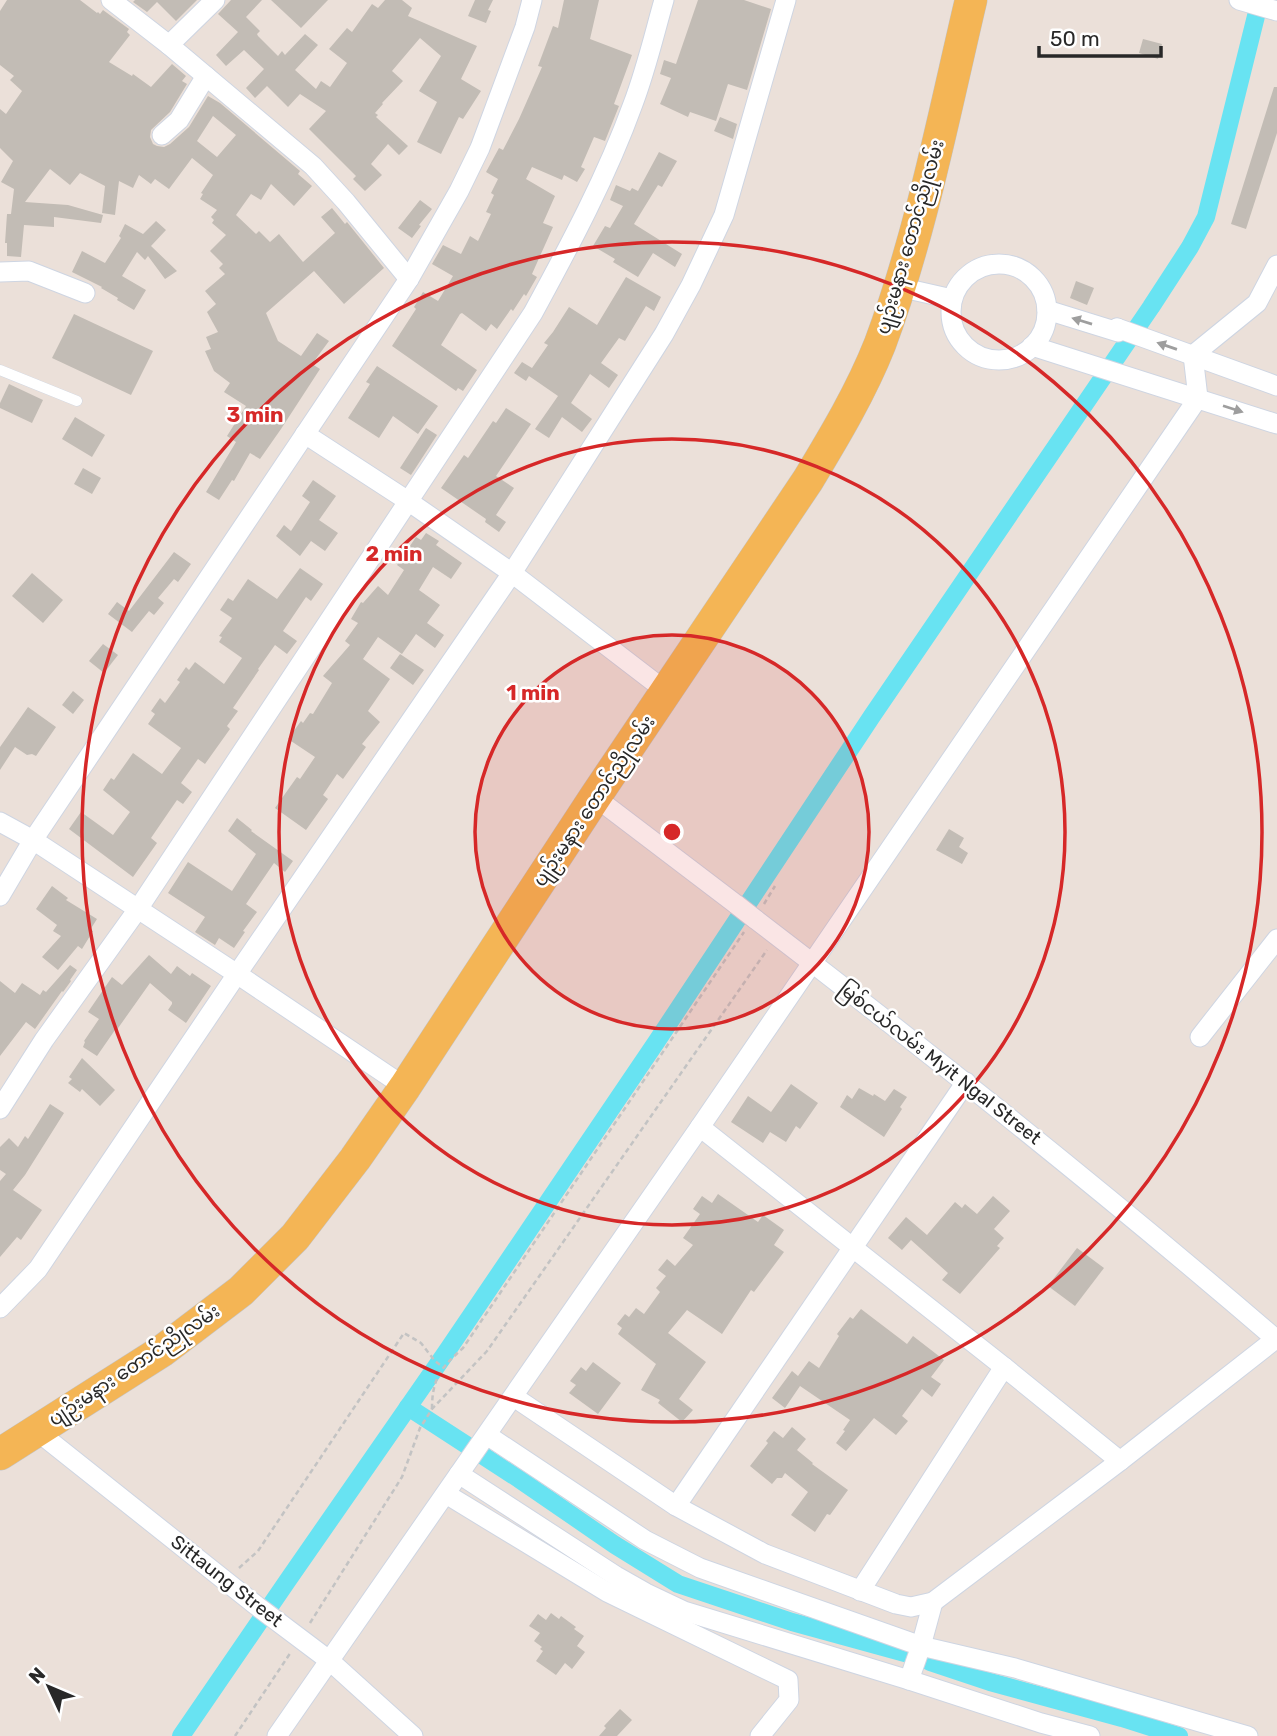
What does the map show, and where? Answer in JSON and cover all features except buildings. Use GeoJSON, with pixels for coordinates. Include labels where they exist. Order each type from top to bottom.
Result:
{"type":"FeatureCollection","features":[{"type":"Feature","properties":{"kind":"main road","name":"ပျဉ်းမနား တောင်ညိုလမ်း"},"geometry":{"type":"LineString","coordinates":[[0,1454],[162,1351],[241,1291],[295,1237],[355,1159],[405,1087],[807,480],[859,389],[879,346],[900,288],[971,0]]}},
{"type":"Feature","properties":{"kind":"street"},"geometry":{"type":"LineString","coordinates":[[111,0],[313,166],[409,279]]}},
{"type":"Feature","properties":{"kind":"street"},"geometry":{"type":"LineString","coordinates":[[169,45],[215,0]]}},
{"type":"Feature","properties":{"kind":"street"},"geometry":{"type":"LineString","coordinates":[[0,896],[33,840],[409,279],[480,148],[525,27],[532,0]]}},
{"type":"Feature","properties":{"kind":"street"},"geometry":{"type":"LineString","coordinates":[[0,1109],[44,1040],[138,909],[533,313],[562,261],[614,151],[634,103],[664,0]]}},
{"type":"Feature","properties":{"kind":"street"},"geometry":{"type":"LineString","coordinates":[[0,1308],[38,1269],[512,573],[664,334],[724,215],[786,0]]}},
{"type":"Feature","properties":{"kind":"street"},"geometry":{"type":"LineString","coordinates":[[1241,1],[1277,11]]}},
{"type":"Feature","properties":{"kind":"street"},"geometry":{"type":"LineString","coordinates":[[162,135],[179,120],[206,76]]}},
{"type":"Feature","properties":{"kind":"street"},"geometry":{"type":"LineString","coordinates":[[997,264],[1012,265],[1037,282],[1044,295],[1047,310],[1044,330],[1032,346],[1019,356],[1004,360],[988,359],[974,354],[962,343],[954,330],[950,314],[958,285],[969,274],[982,267],[997,264]]}},
{"type":"Feature","properties":{"kind":"street"},"geometry":{"type":"LineString","coordinates":[[1193,355],[1257,303],[1277,265]]}},
{"type":"Feature","properties":{"kind":"street"},"geometry":{"type":"LineString","coordinates":[[0,272],[30,271],[85,293]]}},
{"type":"Feature","properties":{"kind":"street"},"geometry":{"type":"LineString","coordinates":[[900,288],[952,299]]}},
{"type":"Feature","properties":{"kind":"street"},"geometry":{"type":"LineString","coordinates":[[1047,310],[1193,355],[1277,386]]}},
{"type":"Feature","properties":{"kind":"street"},"geometry":{"type":"LineString","coordinates":[[1032,346],[1277,424]]}},
{"type":"Feature","properties":{"kind":"street"},"geometry":{"type":"LineString","coordinates":[[277,1736],[700,1128],[1198,398],[1193,355]]}},
{"type":"Feature","properties":{"kind":"street"},"geometry":{"type":"LineString","coordinates":[[304,433],[512,573],[667,692]]}},
{"type":"Feature","properties":{"kind":"street","name":"မြစ်ငယ်လမ်း Myit Ngal Street"},"geometry":{"type":"LineString","coordinates":[[595,797],[966,1082],[1163,1242],[1277,1339]]}},
{"type":"Feature","properties":{"kind":"street"},"geometry":{"type":"LineString","coordinates":[[0,821],[33,840],[405,1087]]}},
{"type":"Feature","properties":{"kind":"street"},"geometry":{"type":"LineString","coordinates":[[1200,1037],[1277,939]]}},
{"type":"Feature","properties":{"kind":"street"},"geometry":{"type":"LineString","coordinates":[[676,1506],[966,1082]]}},
{"type":"Feature","properties":{"kind":"street"},"geometry":{"type":"LineString","coordinates":[[700,1128],[1120,1461]]}},
{"type":"Feature","properties":{"kind":"street"},"geometry":{"type":"LineString","coordinates":[[514,1397],[676,1506],[765,1554],[884,1600],[922,1606],[933,1602],[1277,1339]]}},
{"type":"Feature","properties":{"kind":"street"},"geometry":{"type":"LineString","coordinates":[[860,1591],[1004,1367]]}},
{"type":"Feature","properties":{"kind":"street","name":"Sittaung Street"},"geometry":{"type":"LineString","coordinates":[[37,1431],[330,1661],[413,1736]]}},
{"type":"Feature","properties":{"kind":"street"},"geometry":{"type":"LineString","coordinates":[[484,1439],[645,1540],[700,1568],[922,1646],[1015,1668],[1248,1736]]}},
{"type":"Feature","properties":{"kind":"street"},"geometry":{"type":"LineString","coordinates":[[463,1468],[616,1576],[646,1594],[684,1611],[1090,1736]]}},
{"type":"Feature","properties":{"kind":"street"},"geometry":{"type":"LineString","coordinates":[[446,1493],[607,1592],[788,1680],[789,1700],[760,1736]]}},
{"type":"Feature","properties":{"kind":"street"},"geometry":{"type":"LineString","coordinates":[[909,1680],[922,1646],[933,1602]]}},
{"type":"Feature","properties":{"kind":"lane"},"geometry":{"type":"LineString","coordinates":[[0,370],[77,401]]}},
{"type":"Feature","properties":{"kind":"path"},"geometry":{"type":"LineString","coordinates":[[432,1409],[432,1394],[443,1367],[463,1348],[775,886]]}},
{"type":"Feature","properties":{"kind":"path"},"geometry":{"type":"LineString","coordinates":[[234,1736],[402,1477],[420,1428],[432,1409],[487,1351],[777,936]]}},
{"type":"Feature","properties":{"kind":"path"},"geometry":{"type":"LineString","coordinates":[[225,1580],[258,1551],[404,1333],[421,1343],[443,1367]]}},
{"type":"Feature","properties":{"kind":"waterway"},"geometry":{"type":"LineString","coordinates":[[181,1736],[445,1354],[1190,247],[1206,217],[1260,0]]}},
{"type":"Feature","properties":{"kind":"waterway"},"geometry":{"type":"LineString","coordinates":[[408,1407],[678,1584],[792,1622],[905,1653]]}},
{"type":"Feature","properties":{"kind":"waterway"},"geometry":{"type":"LineString","coordinates":[[930,1662],[1179,1736]]}}]}
